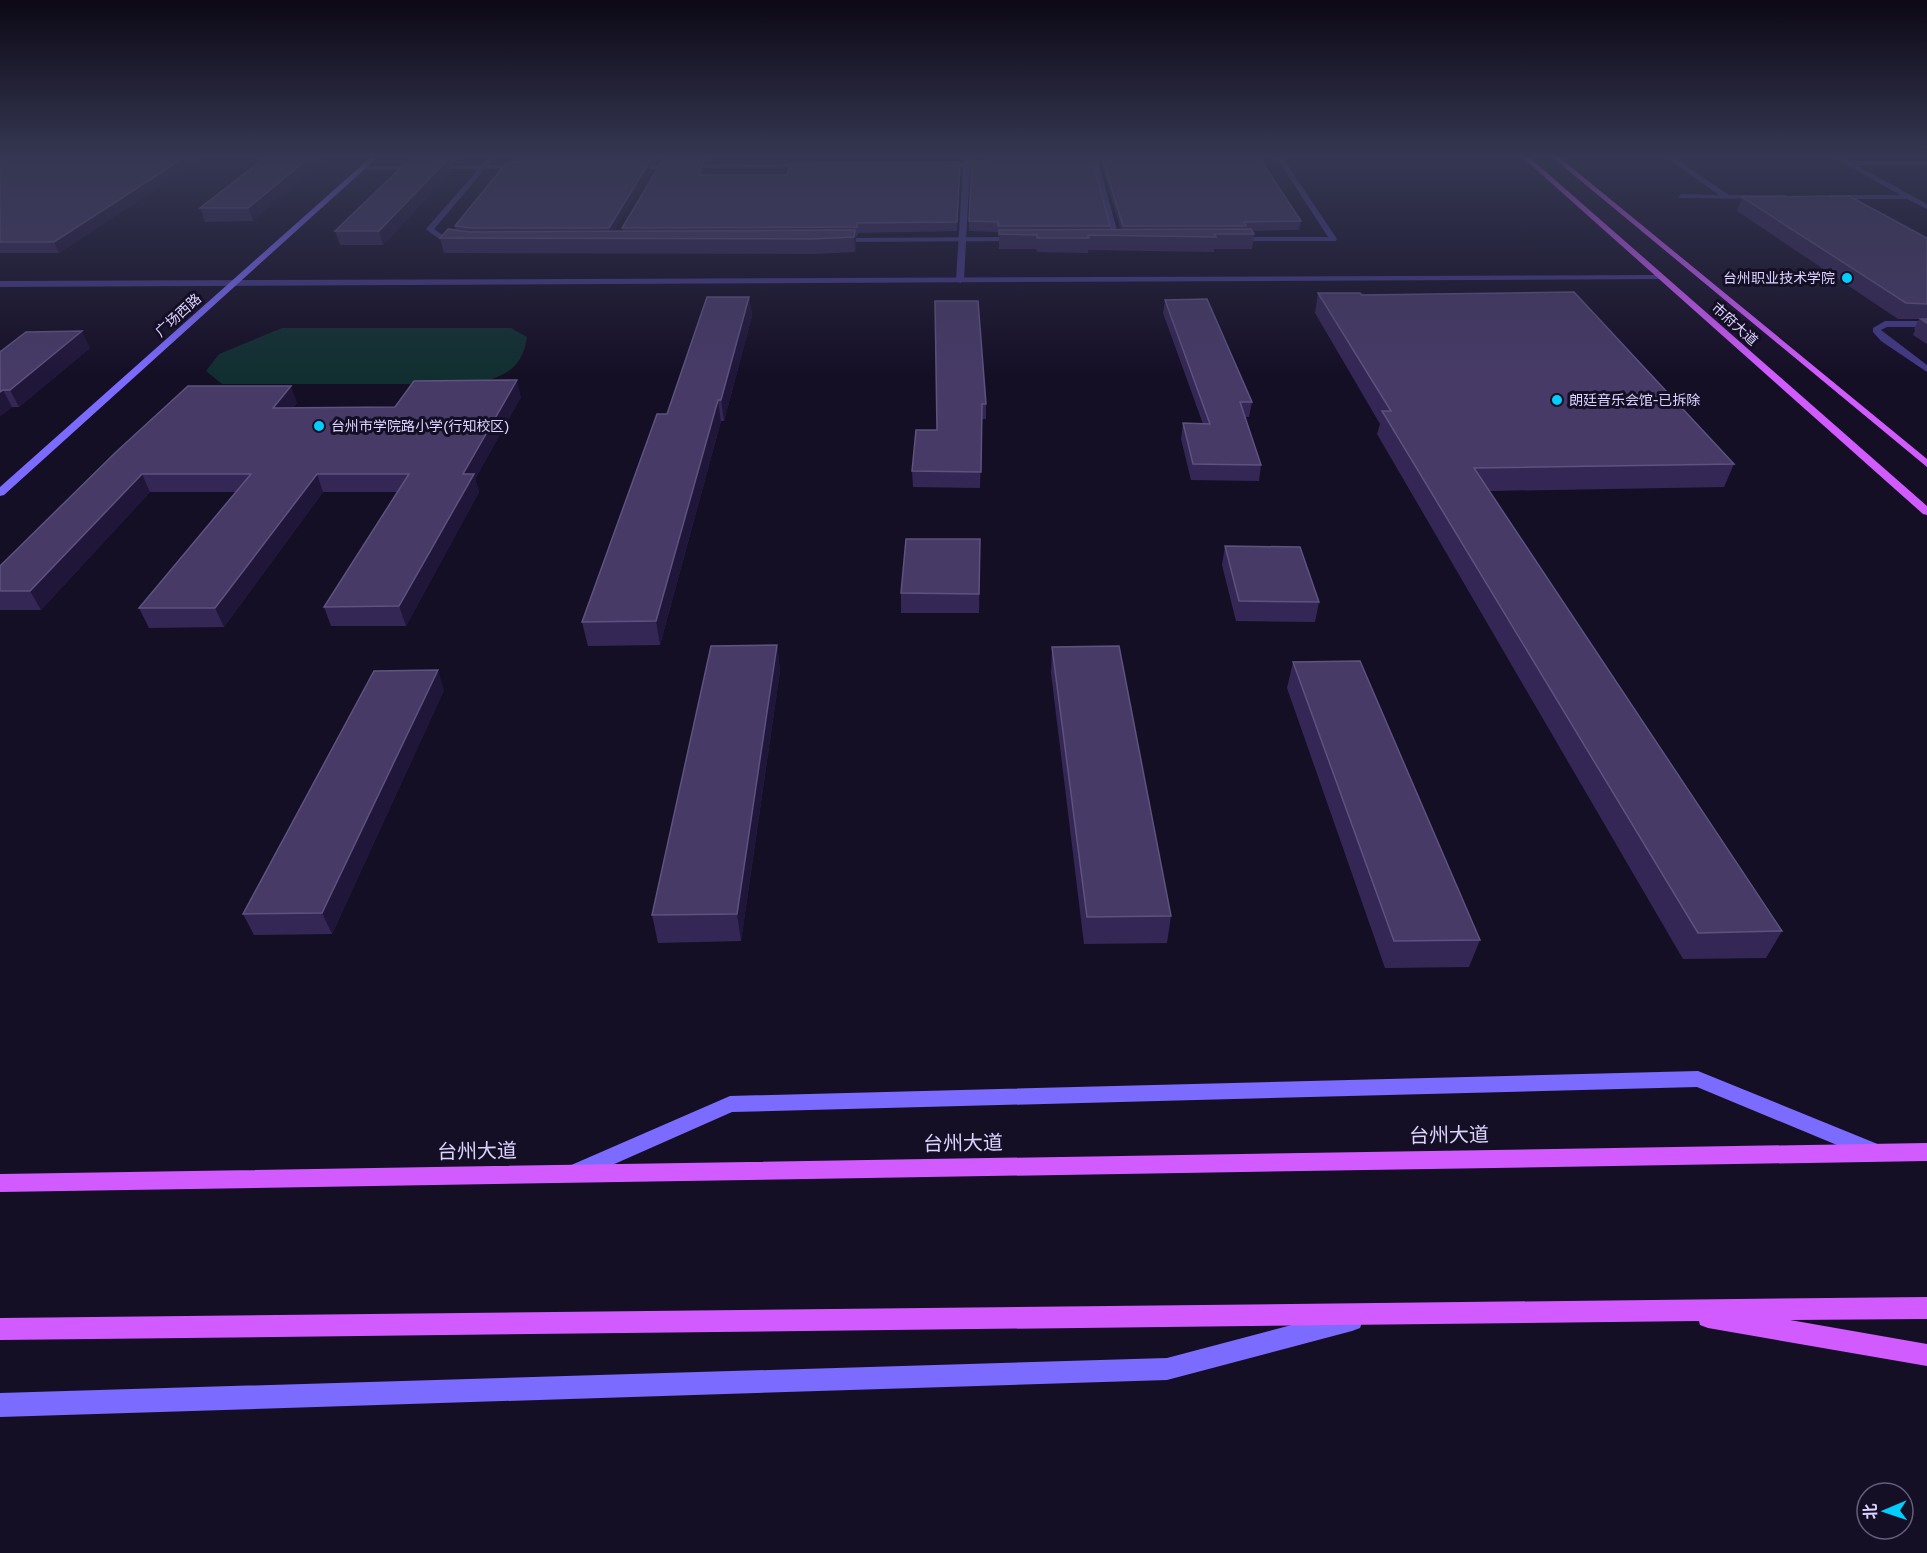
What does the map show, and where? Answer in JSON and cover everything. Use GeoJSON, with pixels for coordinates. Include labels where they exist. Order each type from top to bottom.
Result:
{"type":"FeatureCollection","features":[{"type":"Feature","properties":{"kind":"main road","name":"广场西路"},"geometry":{"type":"LineString","coordinates":[[0,493],[294,229]]}},
{"type":"Feature","properties":{"kind":"main road","name":"市府大道"},"geometry":{"type":"LineString","coordinates":[[1608,229],[1927,512]]}},
{"type":"Feature","properties":{"kind":"main road","name":"市府大道"},"geometry":{"type":"LineString","coordinates":[[1643,229],[1927,464]]}},
{"type":"Feature","properties":{"kind":"main road"},"geometry":{"type":"LineString","coordinates":[[573,1173],[730,1104],[1698,1079],[1876,1152]]}},
{"type":"Feature","properties":{"kind":"main road","name":"台州大道"},"geometry":{"type":"LineString","coordinates":[[0,1183],[1927,1152]]}},
{"type":"Feature","properties":{"kind":"main road"},"geometry":{"type":"LineString","coordinates":[[0,1329],[1927,1308]]}},
{"type":"Feature","properties":{"kind":"main road"},"geometry":{"type":"LineString","coordinates":[[1669,1311],[1927,1355]]}},
{"type":"Feature","properties":{"kind":"main road"},"geometry":{"type":"LineString","coordinates":[[0,1405],[1167,1369],[1376,1314]]}},
{"type":"Feature","properties":{"kind":"street"},"geometry":{"type":"LineString","coordinates":[[431,229],[442,238],[473,242]]}},
{"type":"Feature","properties":{"kind":"street"},"geometry":{"type":"LineString","coordinates":[[960,280],[963,229]]}},
{"type":"Feature","properties":{"kind":"street"},"geometry":{"type":"LineString","coordinates":[[1114,229],[1117,239]]}},
{"type":"Feature","properties":{"kind":"street"},"geometry":{"type":"LineString","coordinates":[[1222,239],[1333,238],[1327,229]]}},
{"type":"Feature","properties":{"kind":"street"},"geometry":{"type":"LineString","coordinates":[[1105,239],[1129,239]]}},
{"type":"Feature","properties":{"kind":"street"},"geometry":{"type":"LineString","coordinates":[[831,240],[1022,240]]}},
{"type":"Feature","properties":{"kind":"street"},"geometry":{"type":"LineString","coordinates":[[0,284],[1662,277]]}},
{"type":"Feature","properties":{"kind":"street"},"geometry":{"type":"LineString","coordinates":[[1927,324],[1885,324],[1876,330],[1884,339],[1927,369]]}},
{"type":"Feature","properties":{"kind":"green space"},"geometry":{"type":"Polygon","coordinates":[[[282,328],[511,328],[527,337],[521,357],[510,370],[496,378],[476,384],[222,384],[206,371],[219,354],[282,328]]]}},
{"type":"Feature","properties":{"kind":"building"},"geometry":{"type":"Polygon","coordinates":[[[0,229],[73,229],[54,242],[0,242],[0,229]]]}},
{"type":"Feature","properties":{"kind":"building"},"geometry":{"type":"Polygon","coordinates":[[[337,229],[380,229],[379,231],[335,231],[337,229]]]}},
{"type":"Feature","properties":{"kind":"building"},"geometry":{"type":"Polygon","coordinates":[[[448,229],[469,232],[855,230],[854,237],[811,239],[440,238],[448,229]]]}},
{"type":"Feature","properties":{"kind":"building"},"geometry":{"type":"Polygon","coordinates":[[[1251,229],[1254,234],[1214,234],[1216,237],[1088,235],[1089,238],[1037,238],[1037,235],[999,234],[999,230],[1251,229]]]}},
{"type":"Feature","properties":{"kind":"building"},"geometry":{"type":"Polygon","coordinates":[[[1792,229],[1911,229],[1927,238],[1927,304],[1906,303],[1792,229]]]}},
{"type":"Feature","properties":{"kind":"building"},"geometry":{"type":"Polygon","coordinates":[[[1574,292],[1734,464],[1474,468],[1782,931],[1698,933],[1382,411],[1391,411],[1318,293],[1360,293],[1362,295],[1574,292]]]}},
{"type":"Feature","properties":{"kind":"building"},"geometry":{"type":"Polygon","coordinates":[[[707,297],[749,297],[656,621],[582,622],[657,414],[667,414],[707,297]]]}},
{"type":"Feature","properties":{"kind":"building"},"geometry":{"type":"Polygon","coordinates":[[[1207,299],[1252,402],[1240,402],[1261,465],[1193,464],[1183,423],[1210,424],[1165,300],[1207,299]]]}},
{"type":"Feature","properties":{"kind":"building"},"geometry":{"type":"Polygon","coordinates":[[[935,301],[978,301],[986,404],[982,404],[981,472],[912,471],[916,430],[937,430],[935,301]]]}},
{"type":"Feature","properties":{"kind":"building"},"geometry":{"type":"Polygon","coordinates":[[[82,331],[10,390],[0,392],[0,352],[26,332],[82,331]]]}},
{"type":"Feature","properties":{"kind":"building"},"geometry":{"type":"Polygon","coordinates":[[[517,380],[463,474],[474,474],[399,606],[324,607],[409,474],[317,474],[215,608],[139,608],[251,474],[142,474],[30,591],[0,591],[0,566],[116,452],[188,386],[291,386],[273,408],[395,407],[414,381],[517,380]]]}},
{"type":"Feature","properties":{"kind":"building"},"geometry":{"type":"Polygon","coordinates":[[[906,539],[980,539],[979,594],[901,593],[906,539]]]}},
{"type":"Feature","properties":{"kind":"building"},"geometry":{"type":"Polygon","coordinates":[[[1225,546],[1300,547],[1319,602],[1239,601],[1225,546]]]}},
{"type":"Feature","properties":{"kind":"building"},"geometry":{"type":"Polygon","coordinates":[[[777,645],[737,914],[652,915],[711,646],[777,645]]]}},
{"type":"Feature","properties":{"kind":"building"},"geometry":{"type":"Polygon","coordinates":[[[1119,646],[1171,916],[1087,917],[1052,647],[1119,646]]]}},
{"type":"Feature","properties":{"kind":"building"},"geometry":{"type":"Polygon","coordinates":[[[1360,661],[1480,940],[1394,941],[1293,662],[1360,661]]]}},
{"type":"Feature","properties":{"kind":"building"},"geometry":{"type":"Polygon","coordinates":[[[438,670],[322,913],[243,914],[374,671],[438,670]]]}},
{"type":"Feature","properties":{"kind":"place","name":"台州职业技术学院"},"geometry":{"type":"Point","coordinates":[1847,278]}},
{"type":"Feature","properties":{"kind":"place","name":"朗廷音乐会馆-已拆除"},"geometry":{"type":"Point","coordinates":[1557,400]}},
{"type":"Feature","properties":{"kind":"place","name":"台州市学院路小学(行知校区)"},"geometry":{"type":"Point","coordinates":[319,426]}}]}
